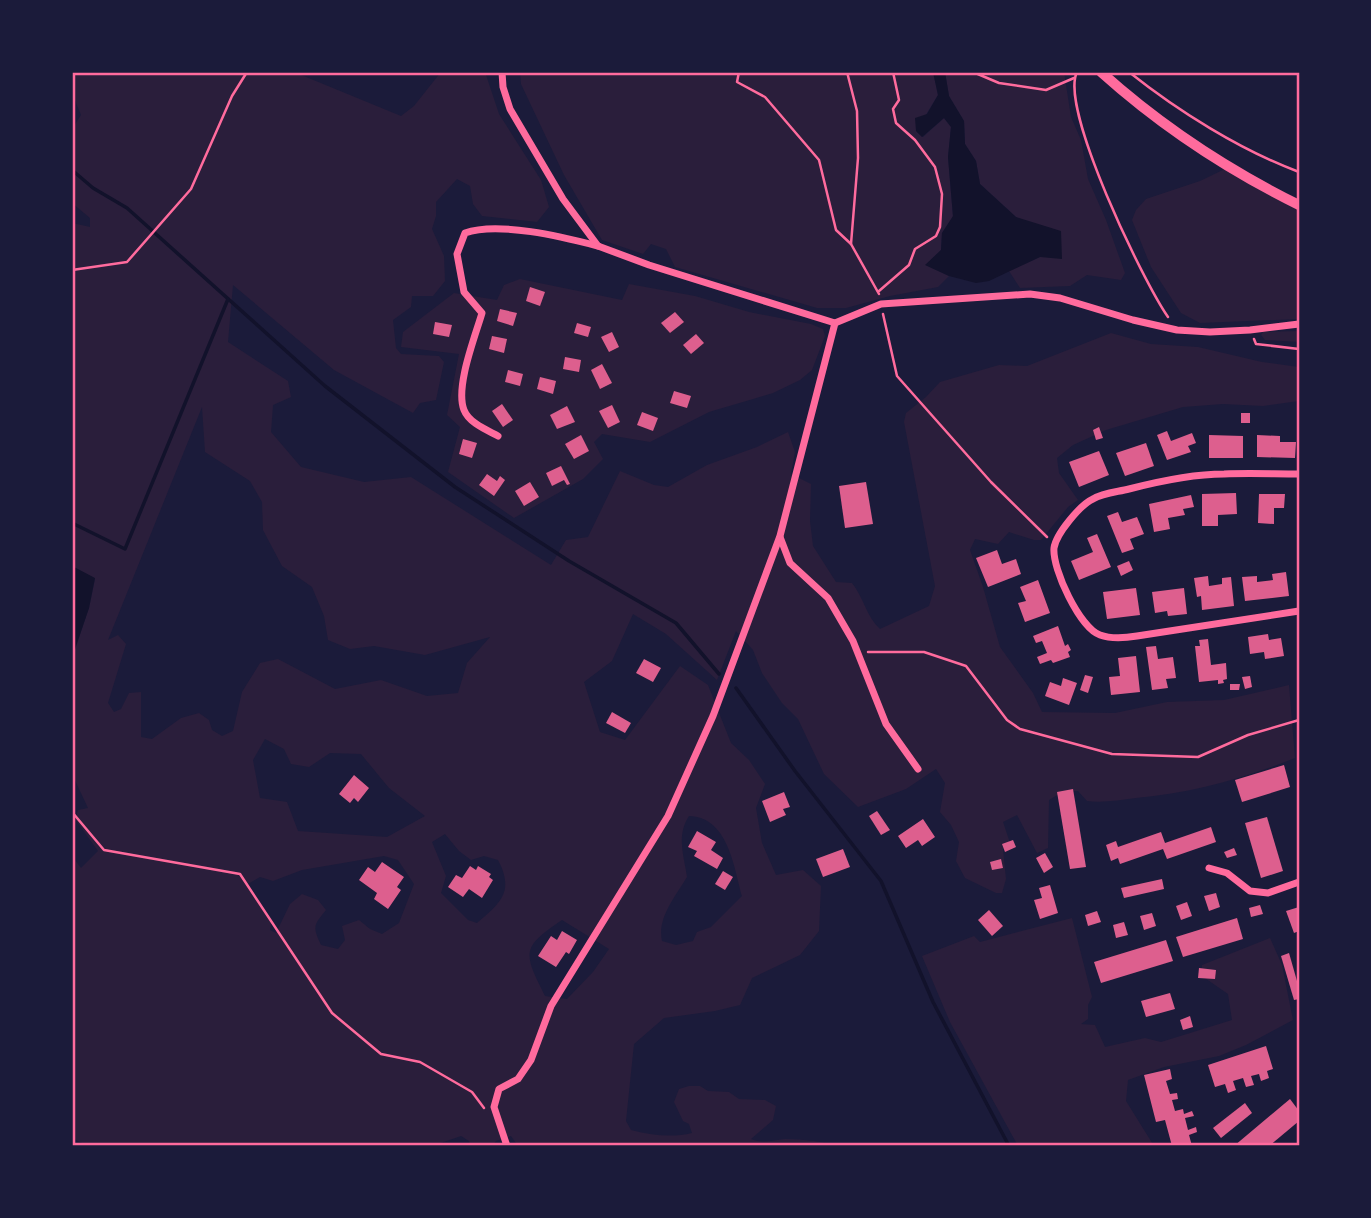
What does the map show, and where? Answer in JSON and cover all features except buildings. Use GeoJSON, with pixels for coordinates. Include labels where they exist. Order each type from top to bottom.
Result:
{"type":"FeatureCollection","features":[{"type":"Feature","properties":{"kind":"street"},"geometry":{"type":"LineString","coordinates":[[502,72],[503,87],[510,109],[563,199],[598,246]]}},
{"type":"Feature","properties":{"kind":"street"},"geometry":{"type":"LineString","coordinates":[[1101,72],[1167,126],[1234,170],[1299,205]]}},
{"type":"Feature","properties":{"kind":"street"},"geometry":{"type":"LineString","coordinates":[[498,436],[477,424],[464,412],[461,396],[482,313],[464,292],[457,254],[465,233],[478,229],[561,236],[835,323],[881,304],[1030,294],[1060,298],[1177,330],[1210,332],[1299,324]]}},
{"type":"Feature","properties":{"kind":"street"},"geometry":{"type":"LineString","coordinates":[[507,1146],[495,1107],[499,1089],[518,1079],[530,1060],[551,1006],[668,816],[713,716],[780,536],[835,323]]}},
{"type":"Feature","properties":{"kind":"street"},"geometry":{"type":"LineString","coordinates":[[1299,474],[1183,477],[1095,498],[1081,506],[1054,545],[1054,560],[1078,613],[1089,629],[1098,635],[1137,636],[1299,611]]}},
{"type":"Feature","properties":{"kind":"street"},"geometry":{"type":"LineString","coordinates":[[780,536],[790,563],[828,598],[858,652],[886,724],[919,769]]}},
{"type":"Feature","properties":{"kind":"street"},"geometry":{"type":"LineString","coordinates":[[1209,868],[1227,873],[1250,891],[1268,893],[1299,882]]}},
{"type":"Feature","properties":{"kind":"path"},"geometry":{"type":"LineString","coordinates":[[72,270],[127,262],[159,226],[191,189],[233,96],[247,72]]}},
{"type":"Feature","properties":{"kind":"path"},"geometry":{"type":"LineString","coordinates":[[739,72],[737,82],[765,97],[819,160],[836,230],[851,244],[878,291],[897,376],[991,482],[1054,545]]}},
{"type":"Feature","properties":{"kind":"path"},"geometry":{"type":"LineString","coordinates":[[847,72],[857,111],[858,158],[851,244]]}},
{"type":"Feature","properties":{"kind":"path"},"geometry":{"type":"LineString","coordinates":[[878,291],[909,265],[915,249],[936,236],[940,227],[942,194],[935,167],[893,117],[893,109],[899,100],[893,72]]}},
{"type":"Feature","properties":{"kind":"path"},"geometry":{"type":"LineString","coordinates":[[973,72],[999,83],[1046,90],[1074,78]]}},
{"type":"Feature","properties":{"kind":"path"},"geometry":{"type":"LineString","coordinates":[[1077,72],[1073,94],[1095,165],[1119,227],[1159,304],[1177,330]]}},
{"type":"Feature","properties":{"kind":"path"},"geometry":{"type":"LineString","coordinates":[[1129,72],[1225,136],[1271,162],[1299,172]]}},
{"type":"Feature","properties":{"kind":"path"},"geometry":{"type":"LineString","coordinates":[[1250,330],[1256,344],[1299,349]]}},
{"type":"Feature","properties":{"kind":"path"},"geometry":{"type":"LineString","coordinates":[[858,652],[924,652],[966,666],[1007,720],[1020,729],[1112,754],[1198,757],[1248,735],[1299,721],[1299,734]]}},
{"type":"Feature","properties":{"kind":"path"},"geometry":{"type":"LineString","coordinates":[[72,812],[104,850],[240,874],[332,1013],[381,1054],[419,1062],[472,1092],[487,1112]]}},
{"type":"Feature","properties":{"kind":"shaded area"},"geometry":{"type":"Polygon","coordinates":[[[72,72],[294,72],[401,116],[414,106],[441,72],[485,72],[499,114],[541,180],[549,207],[537,222],[482,216],[473,204],[470,186],[457,179],[436,202],[432,229],[444,256],[445,281],[433,296],[412,296],[411,307],[393,320],[396,348],[401,354],[439,356],[444,362],[436,400],[420,403],[413,413],[334,370],[233,285],[228,342],[288,381],[291,397],[273,405],[271,432],[301,467],[364,482],[411,477],[551,565],[566,540],[588,537],[620,471],[654,485],[668,487],[707,465],[757,447],[788,432],[795,452],[791,474],[811,484],[810,521],[813,546],[836,582],[852,583],[880,629],[929,606],[935,586],[904,422],[906,413],[940,382],[999,365],[1027,366],[1111,333],[1151,344],[1198,347],[1262,362],[1299,367],[1299,401],[1263,406],[1223,404],[1183,407],[1106,430],[1073,445],[1057,458],[1059,473],[1078,500],[1068,507],[1041,540],[1009,532],[998,544],[975,539],[970,550],[1000,647],[1033,693],[1042,712],[1115,713],[1167,702],[1224,700],[1289,685],[1295,758],[1217,784],[1157,796],[1093,802],[1087,801],[1078,791],[1064,791],[1049,800],[1048,848],[1037,853],[1017,815],[1003,822],[1010,843],[1003,849],[1006,879],[1002,893],[996,893],[965,878],[956,861],[959,842],[951,825],[940,812],[945,783],[936,769],[906,789],[858,807],[824,774],[798,719],[782,703],[762,673],[753,650],[736,631],[717,680],[666,634],[633,614],[612,661],[584,682],[600,732],[625,740],[680,666],[708,685],[731,743],[749,760],[765,784],[756,808],[762,843],[776,875],[803,870],[821,886],[819,931],[800,955],[752,978],[740,1005],[664,1018],[634,1044],[626,1121],[631,1130],[646,1133],[669,1136],[692,1133],[674,1102],[679,1089],[700,1086],[708,1091],[729,1092],[739,1099],[765,1100],[776,1106],[773,1120],[751,1139],[799,1140],[842,1146],[518,1146],[511,1136],[496,1141],[492,1146],[470,1146],[469,1141],[461,1136],[432,1146],[88,1146],[72,1138],[72,856],[81,868],[98,851],[75,819],[78,810],[88,808],[72,774],[72,658],[89,608],[95,579],[72,566],[72,223],[90,227],[90,218],[72,203],[72,129],[81,115],[72,93],[72,72]],[[202,407],[108,640],[118,635],[126,644],[108,703],[114,712],[121,709],[129,693],[141,692],[141,737],[152,739],[181,718],[199,713],[209,720],[212,730],[222,736],[233,731],[242,692],[260,663],[278,659],[335,689],[381,680],[427,696],[458,693],[467,663],[490,637],[425,655],[374,646],[350,649],[328,640],[324,616],[312,587],[282,566],[263,530],[262,502],[250,481],[205,452],[202,407]],[[265,739],[253,760],[260,798],[287,802],[298,831],[387,837],[425,816],[389,788],[361,754],[330,753],[309,767],[291,764],[284,749],[265,739]],[[689,816],[685,823],[682,846],[687,877],[668,908],[661,932],[662,941],[676,945],[693,941],[697,932],[711,927],[742,896],[732,858],[721,834],[713,825],[702,819],[689,816]],[[445,834],[432,842],[446,876],[441,893],[468,920],[477,923],[498,903],[505,889],[503,871],[498,860],[484,856],[471,860],[459,851],[445,834]],[[384,856],[302,870],[273,881],[260,877],[248,884],[271,923],[270,930],[276,933],[290,904],[302,894],[318,900],[326,910],[316,926],[321,945],[338,949],[345,940],[342,926],[359,920],[382,934],[399,923],[414,884],[398,860],[384,856]],[[562,920],[539,938],[530,952],[530,960],[545,996],[567,999],[593,972],[609,949],[562,920]]]}},
{"type":"Feature","properties":{"kind":"shaded area"},"geometry":{"type":"Polygon","coordinates":[[[520,72],[933,72],[938,95],[916,131],[923,137],[944,118],[951,127],[948,157],[953,217],[942,233],[941,250],[926,265],[949,276],[938,287],[846,308],[817,308],[675,267],[666,249],[651,244],[643,254],[602,240],[564,175],[521,84],[520,72]]]}},
{"type":"Feature","properties":{"kind":"shaded area"},"geometry":{"type":"Polygon","coordinates":[[[933,72],[945,72],[949,96],[964,121],[965,144],[976,161],[980,184],[1016,217],[1061,231],[1062,259],[1040,257],[989,281],[976,283],[949,276],[925,265],[941,250],[942,233],[953,216],[948,157],[951,127],[944,118],[922,137],[916,131],[915,118],[927,114],[938,95],[933,72]]]}},
{"type":"Feature","properties":{"kind":"shaded area"},"geometry":{"type":"Polygon","coordinates":[[[945,72],[1064,72],[1071,117],[1081,140],[1088,179],[1125,273],[1121,280],[1087,275],[1070,286],[1020,288],[1009,271],[1040,257],[1016,217],[980,184],[976,161],[965,144],[964,121],[949,96],[945,72]]]}},
{"type":"Feature","properties":{"kind":"shaded area"},"geometry":{"type":"Polygon","coordinates":[[[1225,169],[1299,210],[1299,319],[1200,323],[1181,313],[1151,267],[1132,220],[1136,210],[1146,199],[1200,181],[1225,169]]]}},
{"type":"Feature","properties":{"kind":"shaded area"},"geometry":{"type":"Polygon","coordinates":[[[520,279],[622,300],[629,284],[695,296],[749,312],[811,324],[823,329],[825,336],[812,370],[800,380],[773,393],[709,412],[650,442],[602,434],[594,442],[603,459],[583,479],[514,518],[448,472],[460,427],[447,415],[459,354],[401,347],[403,332],[454,293],[497,300],[504,285],[520,279]]]}},
{"type":"Feature","properties":{"kind":"shaded area"},"geometry":{"type":"Polygon","coordinates":[[[1299,331],[1299,342],[1265,340],[1261,335],[1263,332],[1299,331]]]}},
{"type":"Feature","properties":{"kind":"shaded area"},"geometry":{"type":"Polygon","coordinates":[[[72,566],[95,578],[89,608],[72,658],[72,599],[75,586],[72,582],[72,566]]]}},
{"type":"Feature","properties":{"kind":"shaded area"},"geometry":{"type":"Polygon","coordinates":[[[1072,918],[1092,997],[1088,1005],[1088,1019],[1081,1024],[1095,1025],[1105,1047],[1145,1038],[1161,1042],[1232,1020],[1228,994],[1202,976],[1202,965],[1270,938],[1282,965],[1293,1020],[1219,1056],[1164,1067],[1128,1080],[1126,1101],[1154,1146],[1018,1146],[950,1022],[922,956],[974,936],[980,942],[1072,918]]]}},
{"type":"Feature","properties":{"kind":"waterway"},"geometry":{"type":"LineString","coordinates":[[72,170],[93,188],[127,208],[325,386],[455,487],[569,561],[676,623],[719,674]]}},
{"type":"Feature","properties":{"kind":"waterway"},"geometry":{"type":"LineString","coordinates":[[72,523],[125,549],[228,299]]}},
{"type":"Feature","properties":{"kind":"waterway"},"geometry":{"type":"LineString","coordinates":[[736,688],[795,771],[881,881],[933,1002],[1009,1146]]}}]}
